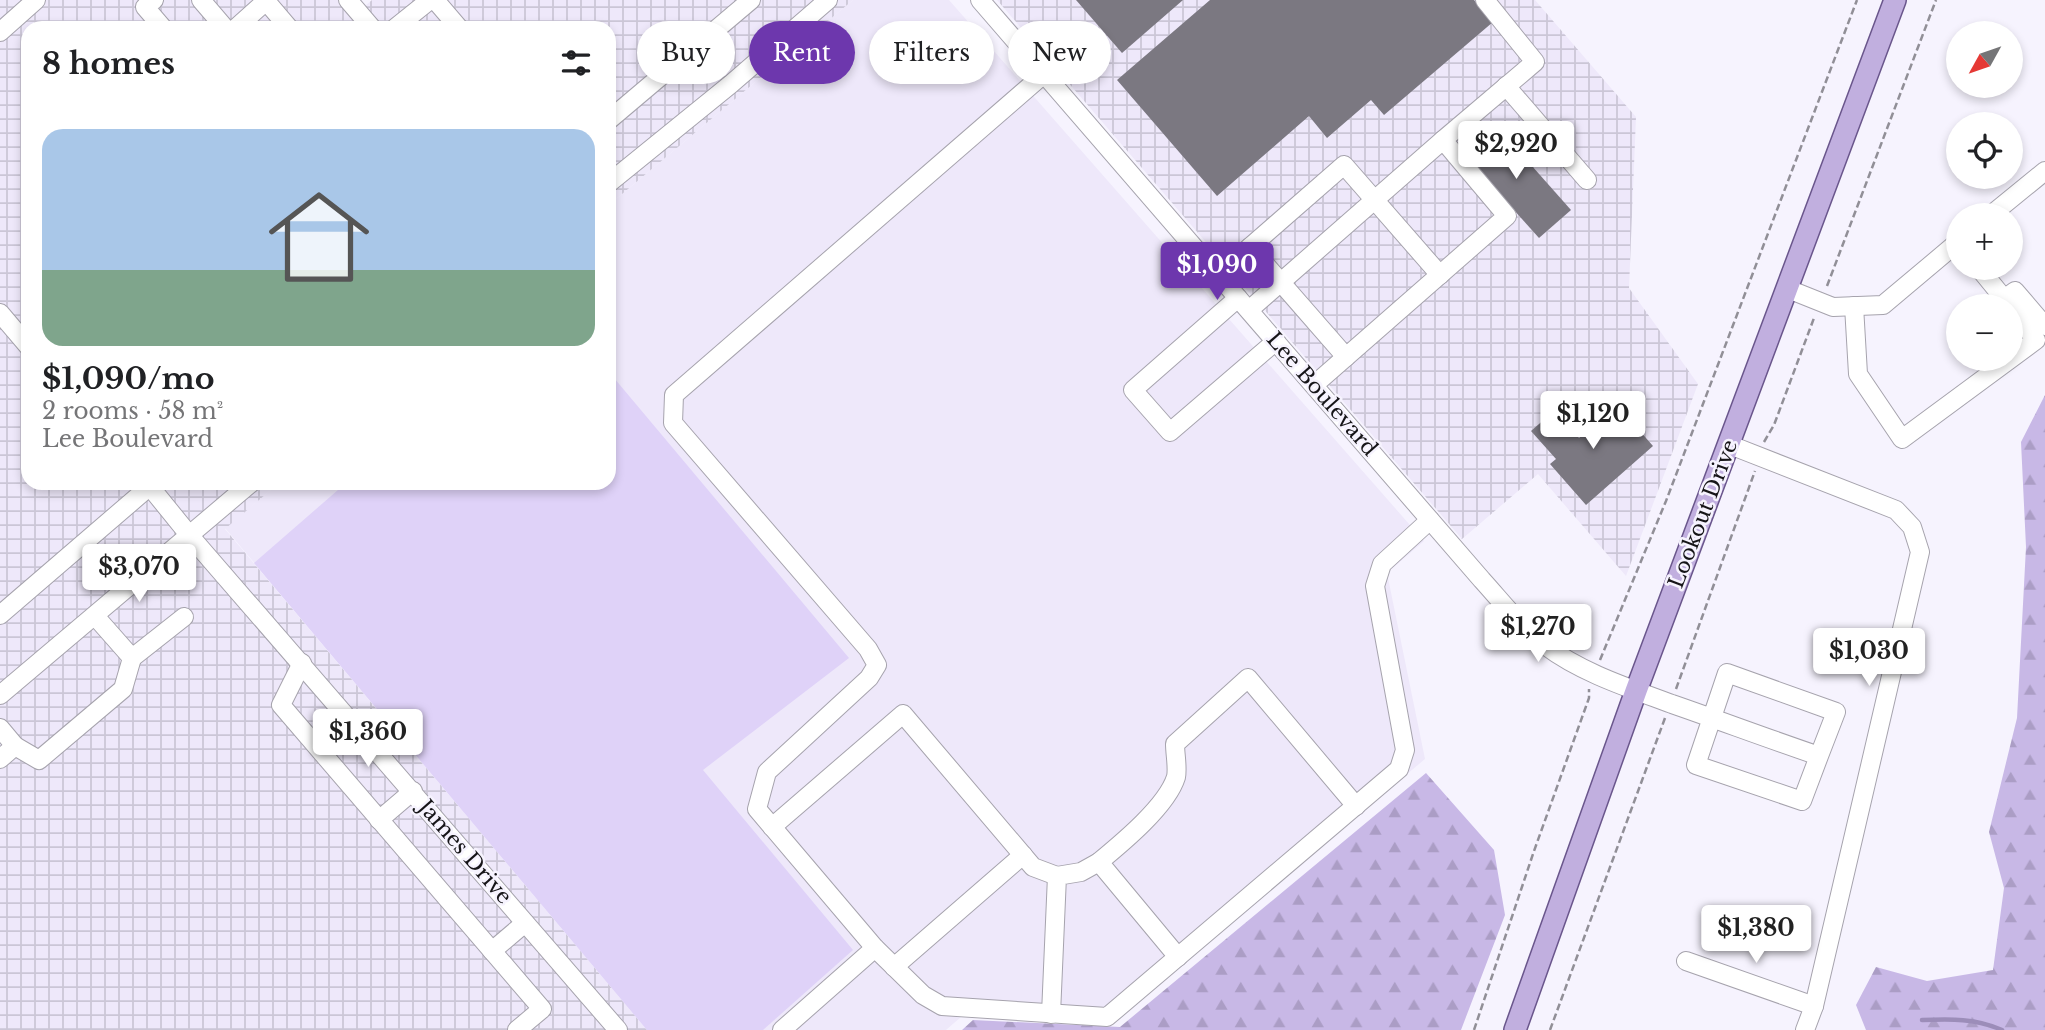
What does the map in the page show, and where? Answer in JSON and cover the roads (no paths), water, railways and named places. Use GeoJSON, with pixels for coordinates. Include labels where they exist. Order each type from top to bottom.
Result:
{"type":"FeatureCollection","features":[{"type":"Feature","properties":{"kind":"main road","name":"Lookout Drive"},"geometry":{"type":"LineString","coordinates":[[1516,1030],[1636,691],[1895,0]]}},
{"type":"Feature","properties":{"kind":"street"},"geometry":{"type":"LineString","coordinates":[[0,32],[37,0]]}},
{"type":"Feature","properties":{"kind":"street"},"geometry":{"type":"LineString","coordinates":[[154,0],[145,7],[157,21]]}},
{"type":"Feature","properties":{"kind":"street"},"geometry":{"type":"LineString","coordinates":[[201,0],[219,21]]}},
{"type":"Feature","properties":{"kind":"street"},"geometry":{"type":"LineString","coordinates":[[348,0],[366,21]]}},
{"type":"Feature","properties":{"kind":"street"},"geometry":{"type":"LineString","coordinates":[[404,21],[432,0],[452,21]]}},
{"type":"Feature","properties":{"kind":"street"},"geometry":{"type":"LineString","coordinates":[[616,114],[751,0]]}},
{"type":"Feature","properties":{"kind":"street","name":"Lee Boulevard"},"geometry":{"type":"LineString","coordinates":[[980,0],[1008,32]]}},
{"type":"Feature","properties":{"kind":"street"},"geometry":{"type":"LineString","coordinates":[[1276,341],[1170,432],[1133,390],[1244,304],[1280,282],[1535,61],[1485,0]]}},
{"type":"Feature","properties":{"kind":"street"},"geometry":{"type":"LineString","coordinates":[[244,21],[266,1],[283,21]]}},
{"type":"Feature","properties":{"kind":"street"},"geometry":{"type":"LineString","coordinates":[[616,177],[826,1]]}},
{"type":"Feature","properties":{"kind":"street"},"geometry":{"type":"LineString","coordinates":[[1032,84],[674,395],[673,423],[868,649],[877,665],[869,678],[767,772],[757,809],[875,948],[923,995],[942,1006],[1107,1017],[1399,769],[1405,750],[1375,586],[1382,564],[1430,520]]}},
{"type":"Feature","properties":{"kind":"street","name":"Lee Boulevard"},"geometry":{"type":"LineString","coordinates":[[1053,84],[1430,520],[1523,625],[1545,645],[1594,673],[1636,691],[1819,756]]}},
{"type":"Feature","properties":{"kind":"street"},"geometry":{"type":"LineString","coordinates":[[1506,86],[1587,180]]}},
{"type":"Feature","properties":{"kind":"street"},"geometry":{"type":"LineString","coordinates":[[1314,385],[1507,216],[1443,140]]}},
{"type":"Feature","properties":{"kind":"street"},"geometry":{"type":"LineString","coordinates":[[1218,275],[1344,165],[1440,275]]}},
{"type":"Feature","properties":{"kind":"street"},"geometry":{"type":"LineString","coordinates":[[2006,203],[2045,171]]}},
{"type":"Feature","properties":{"kind":"street"},"geometry":{"type":"LineString","coordinates":[[1250,247],[1346,357]]}},
{"type":"Feature","properties":{"kind":"street"},"geometry":{"type":"LineString","coordinates":[[1788,289],[1833,307],[1884,305],[1946,252]]}},
{"type":"Feature","properties":{"kind":"street"},"geometry":{"type":"LineString","coordinates":[[1989,280],[2000,294]]}},
{"type":"Feature","properties":{"kind":"street"},"geometry":{"type":"LineString","coordinates":[[2023,300],[2045,326]]}},
{"type":"Feature","properties":{"kind":"street"},"geometry":{"type":"LineString","coordinates":[[1854,306],[1858,373],[1902,439],[1994,371]]}},
{"type":"Feature","properties":{"kind":"street"},"geometry":{"type":"LineString","coordinates":[[0,313],[21,338]]}},
{"type":"Feature","properties":{"kind":"street"},"geometry":{"type":"LineString","coordinates":[[2023,323],[2036,340],[2023,350]]}},
{"type":"Feature","properties":{"kind":"street"},"geometry":{"type":"LineString","coordinates":[[1730,445],[1896,510],[1912,527],[1920,552],[1814,1006],[1805,1030]]}},
{"type":"Feature","properties":{"kind":"street"},"geometry":{"type":"LineString","coordinates":[[0,615],[142,490]]}},
{"type":"Feature","properties":{"kind":"street","name":"James Drive"},"geometry":{"type":"LineString","coordinates":[[152,490],[618,1030]]}},
{"type":"Feature","properties":{"kind":"street"},"geometry":{"type":"LineString","coordinates":[[0,695],[243,490]]}},
{"type":"Feature","properties":{"kind":"street"},"geometry":{"type":"LineString","coordinates":[[95,616],[132,658]]}},
{"type":"Feature","properties":{"kind":"street"},"geometry":{"type":"LineString","coordinates":[[0,728],[15,746],[39,760],[123,689],[132,658],[184,617]]}},
{"type":"Feature","properties":{"kind":"street"},"geometry":{"type":"LineString","coordinates":[[302,663],[281,705],[542,1009],[517,1030]]}},
{"type":"Feature","properties":{"kind":"street"},"geometry":{"type":"LineString","coordinates":[[1727,673],[1836,712],[1819,756],[1802,801],[1696,765],[1727,673]]}},
{"type":"Feature","properties":{"kind":"street"},"geometry":{"type":"LineString","coordinates":[[772,827],[903,714],[1033,867],[1057,876],[1081,872],[1099,862],[1138,829],[1164,797],[1176,777],[1175,744],[1248,678],[1356,806]]}},
{"type":"Feature","properties":{"kind":"street"},"geometry":{"type":"LineString","coordinates":[[0,759],[15,746]]}},
{"type":"Feature","properties":{"kind":"street"},"geometry":{"type":"LineString","coordinates":[[379,820],[413,792]]}},
{"type":"Feature","properties":{"kind":"street"},"geometry":{"type":"LineString","coordinates":[[894,967],[1023,855]]}},
{"type":"Feature","properties":{"kind":"street"},"geometry":{"type":"LineString","coordinates":[[1099,862],[1178,957]]}},
{"type":"Feature","properties":{"kind":"street"},"geometry":{"type":"LineString","coordinates":[[1051,1014],[1057,876]]}},
{"type":"Feature","properties":{"kind":"street"},"geometry":{"type":"LineString","coordinates":[[492,951],[525,923]]}},
{"type":"Feature","properties":{"kind":"street"},"geometry":{"type":"LineString","coordinates":[[782,1030],[875,948]]}},
{"type":"Feature","properties":{"kind":"street"},"geometry":{"type":"LineString","coordinates":[[1686,961],[1814,1006]]}},
{"type":"Feature","properties":{"kind":"waterway"},"geometry":{"type":"LineString","coordinates":[[1922,1020],[1973,1021],[2002,1030]]}}]}
